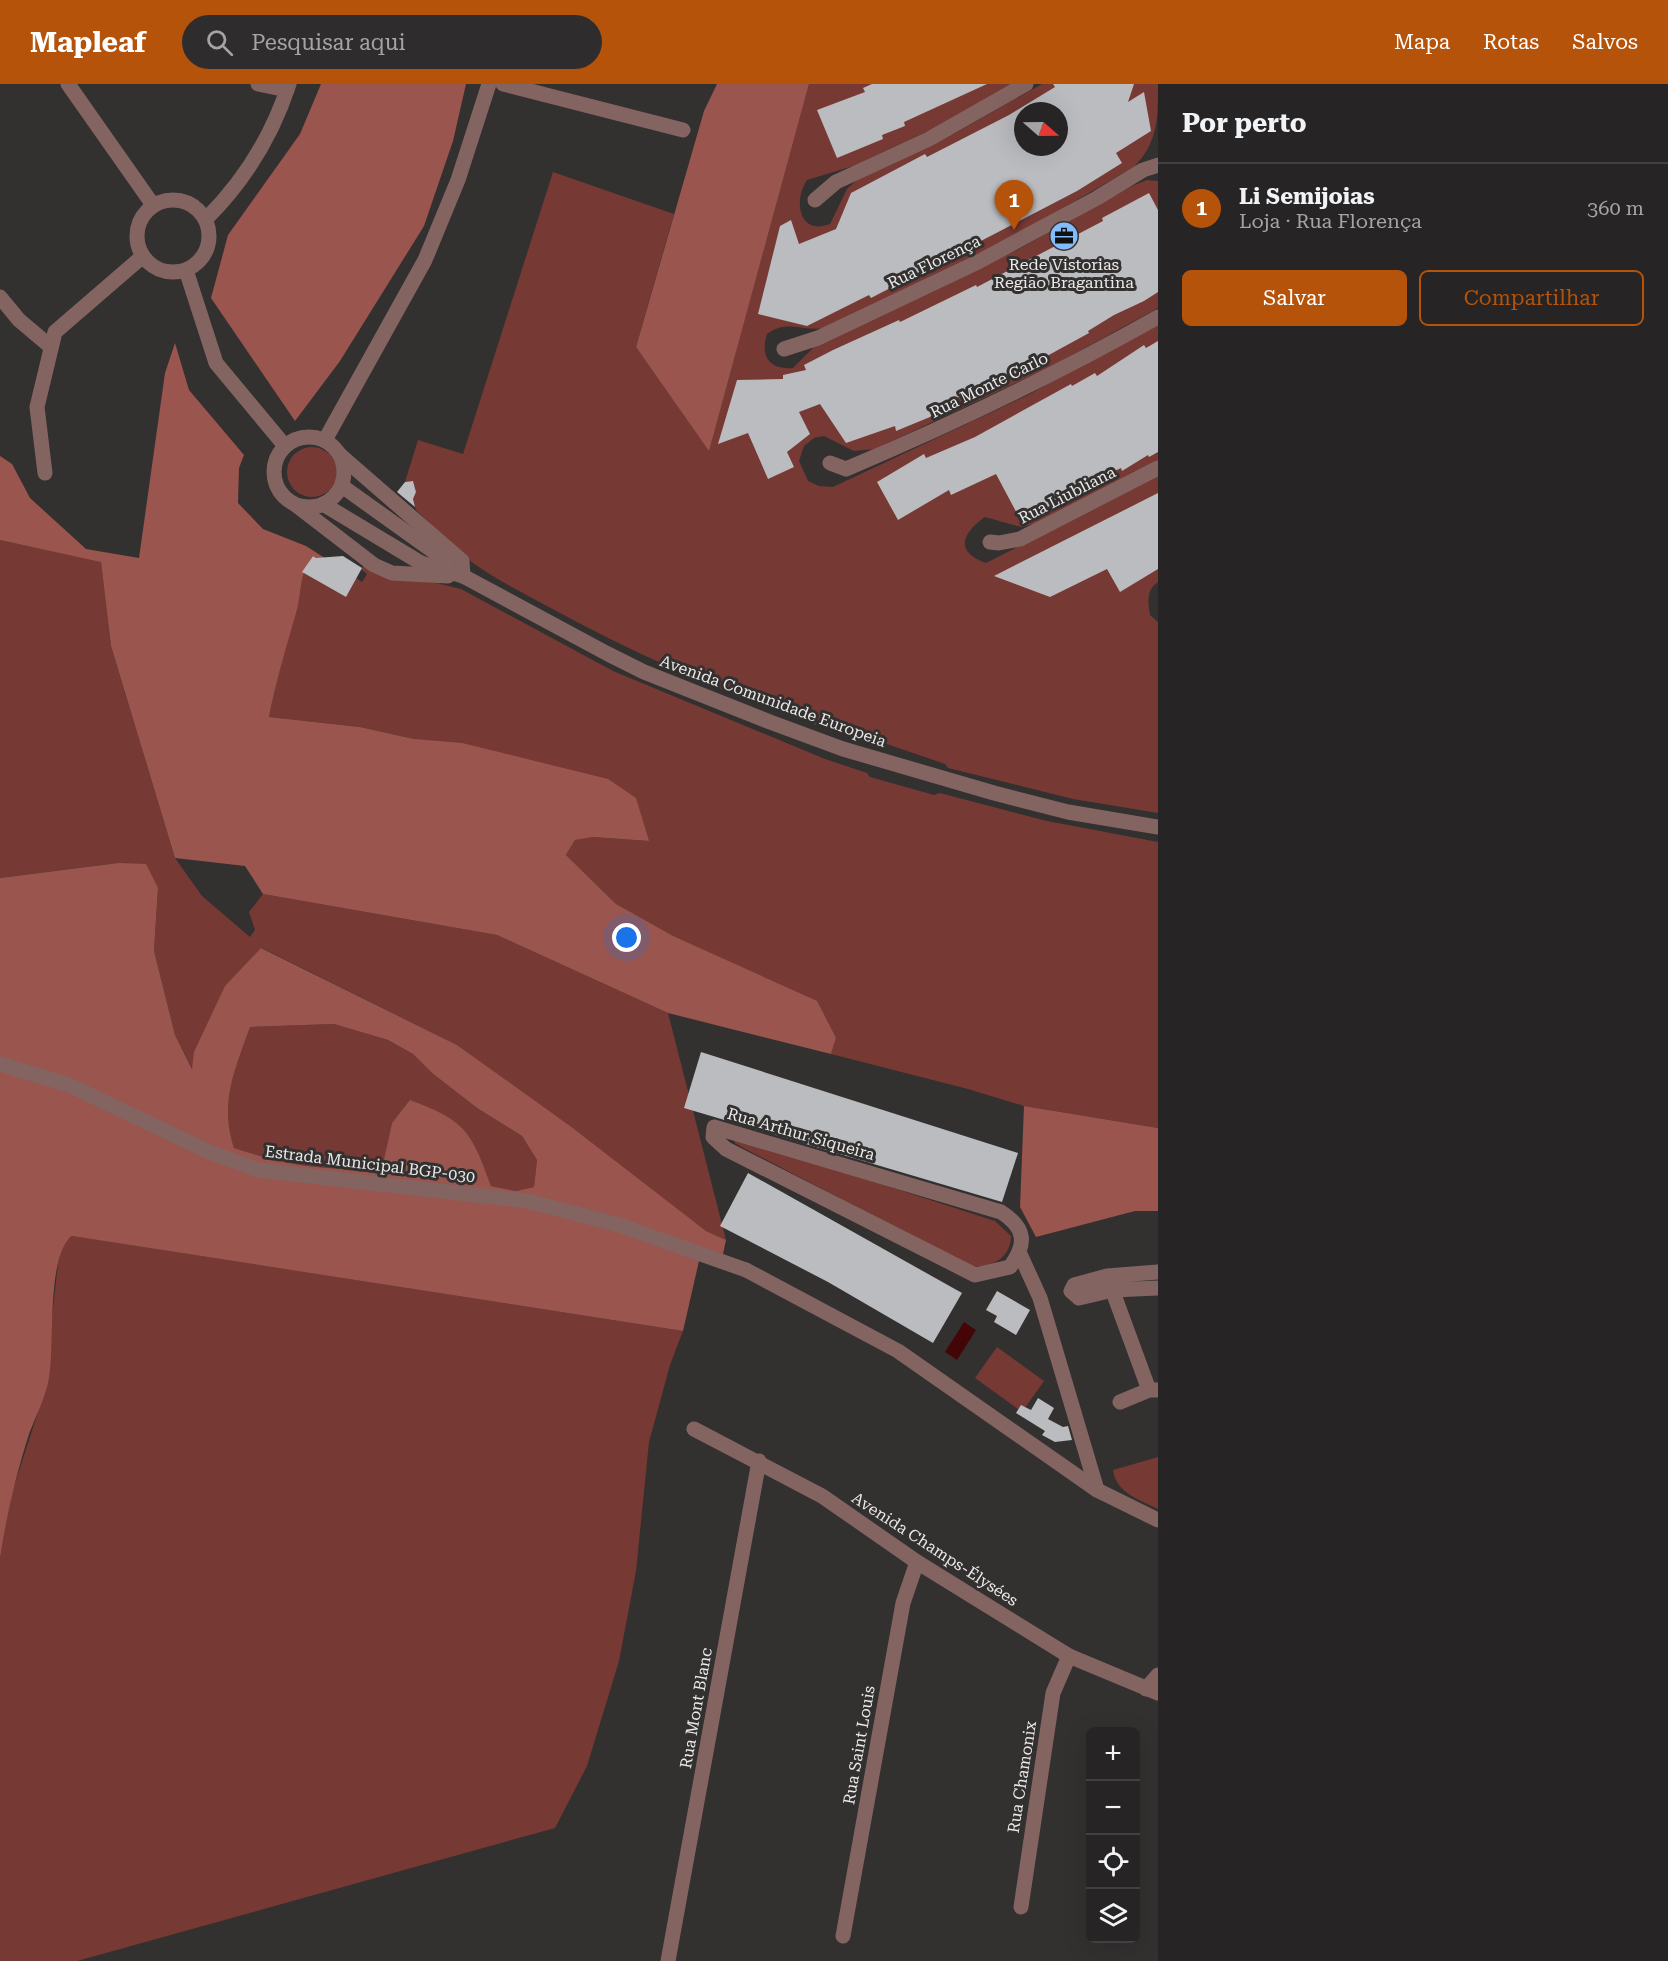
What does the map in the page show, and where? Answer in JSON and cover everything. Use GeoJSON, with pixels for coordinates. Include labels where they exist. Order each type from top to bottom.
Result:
{"type":"FeatureCollection","features":[{"type":"Feature","properties":{"kind":"street"},"geometry":{"type":"LineString","coordinates":[[68,84],[153,205]]}},
{"type":"Feature","properties":{"kind":"street"},"geometry":{"type":"LineString","coordinates":[[206,219],[229,196],[260,153],[288,87],[258,84]]}},
{"type":"Feature","properties":{"kind":"street"},"geometry":{"type":"LineString","coordinates":[[325,440],[425,260],[458,180],[489,84]]}},
{"type":"Feature","properties":{"kind":"street"},"geometry":{"type":"LineString","coordinates":[[503,84],[682,130]]}},
{"type":"Feature","properties":{"kind":"street"},"geometry":{"type":"LineString","coordinates":[[815,200],[836,182],[929,139],[1026,84]]}},
{"type":"Feature","properties":{"kind":"street","name":"Rua Florença"},"geometry":{"type":"LineString","coordinates":[[784,349],[818,338],[978,262],[1097,198],[1143,170],[1158,165]]}},
{"type":"Feature","properties":{"kind":"street"},"geometry":{"type":"LineString","coordinates":[[176,200],[188,202],[206,219],[209,243],[204,255],[186,270],[167,272],[150,264],[143,256],[137,235],[139,224],[153,205],[176,200]]}},
{"type":"Feature","properties":{"kind":"street"},"geometry":{"type":"LineString","coordinates":[[45,473],[37,407],[55,332],[143,256]]}},
{"type":"Feature","properties":{"kind":"street"},"geometry":{"type":"LineString","coordinates":[[186,270],[216,363],[285,446]]}},
{"type":"Feature","properties":{"kind":"street"},"geometry":{"type":"LineString","coordinates":[[0,297],[19,320],[51,347]]}},
{"type":"Feature","properties":{"kind":"street","name":"Rua Monte Carlo"},"geometry":{"type":"LineString","coordinates":[[830,463],[846,469],[945,427],[1046,378],[1158,317]]}},
{"type":"Feature","properties":{"kind":"street"},"geometry":{"type":"LineString","coordinates":[[332,500],[314,507],[294,504],[278,488],[274,477],[274,466],[285,446],[305,437],[325,440],[462,561],[463,576]]}},
{"type":"Feature","properties":{"kind":"street"},"geometry":{"type":"LineString","coordinates":[[337,535],[332,500],[344,473],[340,454]]}},
{"type":"Feature","properties":{"kind":"street","name":"Rua Liubliana"},"geometry":{"type":"LineString","coordinates":[[990,542],[999,543],[1020,539],[1158,468]]}},
{"type":"Feature","properties":{"kind":"street","name":"Avenida Comunidade Europeia"},"geometry":{"type":"LineString","coordinates":[[332,500],[441,554],[463,576],[644,672],[843,749],[1044,806],[1158,827]]}},
{"type":"Feature","properties":{"kind":"street","name":"Avenida Comunidade Europeia"},"geometry":{"type":"LineString","coordinates":[[332,500],[417,569]]}},
{"type":"Feature","properties":{"kind":"street","name":"Avenida Comunidade Europeia"},"geometry":{"type":"LineString","coordinates":[[294,504],[374,565],[392,573],[417,569],[463,576]]}},
{"type":"Feature","properties":{"kind":"street"},"geometry":{"type":"LineString","coordinates":[[417,569],[430,554],[441,554]]}},
{"type":"Feature","properties":{"kind":"street","name":"Estrada Municipal BGP-030"},"geometry":{"type":"LineString","coordinates":[[0,1064],[69,1085],[207,1151],[258,1170],[527,1201],[619,1225],[746,1270],[898,1351],[1097,1490]]}},
{"type":"Feature","properties":{"kind":"street","name":"Rua Arthur Siqueira"},"geometry":{"type":"LineString","coordinates":[[1020,1254],[1010,1267],[975,1275],[726,1149],[713,1137],[714,1127],[734,1131],[1001,1212],[1018,1226],[1022,1236],[1020,1254],[1040,1298],[1097,1490]]}},
{"type":"Feature","properties":{"kind":"street"},"geometry":{"type":"LineString","coordinates":[[1110,1283],[1158,1272]]}},
{"type":"Feature","properties":{"kind":"street"},"geometry":{"type":"LineString","coordinates":[[1110,1283],[1158,1288]]}},
{"type":"Feature","properties":{"kind":"street"},"geometry":{"type":"LineString","coordinates":[[1110,1283],[1153,1390],[1120,1402]]}},
{"type":"Feature","properties":{"kind":"street","name":"Avenida Champs-Élysées"},"geometry":{"type":"LineString","coordinates":[[694,1429],[822,1496],[917,1562],[1069,1656],[1152,1691]]}},
{"type":"Feature","properties":{"kind":"street","name":"Rua Mont Blanc"},"geometry":{"type":"LineString","coordinates":[[668,1961],[759,1461]]}},
{"type":"Feature","properties":{"kind":"street"},"geometry":{"type":"LineString","coordinates":[[1097,1490],[1158,1520]]}},
{"type":"Feature","properties":{"kind":"street","name":"Rua Saint Louis"},"geometry":{"type":"LineString","coordinates":[[843,1936],[903,1604],[917,1562]]}},
{"type":"Feature","properties":{"kind":"street","name":"Rua Chamonix"},"geometry":{"type":"LineString","coordinates":[[1021,1907],[1053,1693],[1069,1656]]}},
{"type":"Feature","properties":{"kind":"street"},"geometry":{"type":"LineString","coordinates":[[1152,1691],[1158,1675]]}},
{"type":"Feature","properties":{"kind":"shaded area"},"geometry":{"type":"Polygon","coordinates":[[[321,84],[466,84],[453,141],[424,226],[340,361],[295,421],[211,298],[228,235],[300,134],[321,84]]]}},
{"type":"Feature","properties":{"kind":"shaded area"},"geometry":{"type":"Polygon","coordinates":[[[717,84],[809,84],[709,451],[636,347],[704,111],[717,84]]]}},
{"type":"Feature","properties":{"kind":"shaded area"},"geometry":{"type":"Polygon","coordinates":[[[809,84],[1013,84],[943,124],[853,166],[807,180],[800,197],[802,214],[805,221],[811,225],[820,226],[830,224],[847,189],[859,178],[957,132],[1042,84],[1158,84],[1155,129],[1148,148],[1134,167],[1009,239],[826,328],[782,327],[775,330],[767,334],[765,349],[768,360],[772,364],[778,367],[793,368],[814,347],[1017,250],[1132,186],[1147,180],[1158,181],[1158,308],[1052,366],[875,449],[854,451],[824,436],[814,438],[804,446],[799,461],[808,481],[819,486],[833,487],[1028,395],[1158,324],[1158,461],[1038,523],[1021,527],[985,517],[971,530],[965,542],[969,554],[986,563],[1158,476],[1158,582],[1151,589],[1148,601],[1150,615],[1158,622],[1158,813],[1073,799],[948,768],[945,764],[881,742],[876,744],[754,702],[636,652],[502,582],[462,554],[416,510],[413,499],[416,492],[413,481],[405,482],[418,440],[463,454],[553,172],[674,214],[636,347],[709,450],[809,84]]]}},
{"type":"Feature","properties":{"kind":"shaded area"},"geometry":{"type":"Polygon","coordinates":[[[175,343],[189,390],[244,455],[239,468],[238,503],[263,529],[306,546],[356,578],[354,582],[320,565],[322,562],[313,556],[302,578],[298,605],[269,717],[360,727],[414,739],[462,743],[608,779],[636,798],[649,841],[593,837],[575,840],[566,855],[616,904],[673,936],[817,1001],[836,1038],[831,1054],[668,1013],[497,935],[263,894],[245,866],[175,858],[111,646],[101,562],[0,540],[0,456],[12,464],[30,498],[86,549],[139,558],[165,373],[175,343]]]}},
{"type":"Feature","properties":{"kind":"shaded area"},"geometry":{"type":"Polygon","coordinates":[[[312,447],[330,454],[337,472],[330,490],[312,497],[294,490],[287,472],[294,454],[312,447]]]}},
{"type":"Feature","properties":{"kind":"shaded area"},"geometry":{"type":"Polygon","coordinates":[[[0,540],[101,561],[111,646],[175,858],[202,896],[250,937],[255,930],[249,912],[263,894],[497,935],[668,1013],[726,1240],[706,1231],[457,1045],[262,948],[193,1070],[175,1035],[154,951],[158,888],[118,863],[0,878],[0,540]]]}},
{"type":"Feature","properties":{"kind":"shaded area"},"geometry":{"type":"Polygon","coordinates":[[[364,565],[461,589],[613,671],[825,759],[867,773],[870,777],[934,795],[940,793],[1047,821],[1158,842],[1158,1128],[1024,1106],[968,1089],[831,1054],[836,1038],[616,904],[566,855],[575,840],[593,837],[649,841],[414,739],[360,727],[269,717],[302,572],[346,597],[356,578],[362,582],[367,574],[361,569],[364,565]]]}},
{"type":"Feature","properties":{"kind":"shaded area"},"geometry":{"type":"Polygon","coordinates":[[[118,863],[146,864],[158,888],[154,951],[175,1035],[192,1069],[194,1052],[225,986],[261,948],[457,1045],[570,1126],[706,1231],[726,1240],[720,1268],[699,1261],[683,1331],[72,1236],[64,1246],[58,1262],[48,1385],[20,1465],[8,1511],[0,1559],[0,878],[118,863]],[[334,1024],[250,1027],[234,1072],[229,1101],[228,1116],[234,1148],[297,1164],[381,1174],[392,1123],[410,1100],[429,1107],[464,1130],[478,1152],[491,1186],[516,1191],[534,1187],[537,1160],[522,1136],[477,1108],[432,1073],[413,1054],[388,1040],[334,1024]]]}},
{"type":"Feature","properties":{"kind":"shaded area"},"geometry":{"type":"Polygon","coordinates":[[[334,1024],[388,1040],[413,1054],[432,1073],[477,1108],[522,1136],[537,1160],[534,1187],[516,1191],[491,1186],[392,1123],[382,1174],[297,1164],[233,1148],[229,1132],[228,1101],[234,1072],[250,1027],[334,1024]]]}},
{"type":"Feature","properties":{"kind":"shaded area"},"geometry":{"type":"Polygon","coordinates":[[[1024,1106],[1158,1128],[1158,1211],[1135,1211],[1036,1237],[1020,1207],[1024,1106]]]}},
{"type":"Feature","properties":{"kind":"shaded area"},"geometry":{"type":"Polygon","coordinates":[[[739,1138],[995,1221],[1011,1236],[1010,1244],[1003,1256],[993,1263],[971,1267],[736,1144],[734,1141],[739,1138]]]}},
{"type":"Feature","properties":{"kind":"shaded area"},"geometry":{"type":"Polygon","coordinates":[[[73,1236],[683,1331],[670,1365],[649,1442],[636,1571],[619,1661],[587,1766],[555,1828],[77,1961],[0,1961],[0,1559],[8,1505],[49,1378],[51,1327],[58,1263],[63,1243],[73,1236]]]}},
{"type":"Feature","properties":{"kind":"shaded area"},"geometry":{"type":"Polygon","coordinates":[[[964,1322],[976,1330],[957,1360],[945,1352],[964,1322]]]}},
{"type":"Feature","properties":{"kind":"shaded area"},"geometry":{"type":"Polygon","coordinates":[[[997,1347],[1044,1381],[1022,1412],[975,1378],[997,1347]]]}},
{"type":"Feature","properties":{"kind":"shaded area"},"geometry":{"type":"Polygon","coordinates":[[[1158,1457],[1158,1509],[1124,1490],[1115,1478],[1113,1470],[1158,1457]]]}},
{"type":"Feature","properties":{"kind":"building"},"geometry":{"type":"Polygon","coordinates":[[[872,84],[987,84],[904,122],[905,126],[882,135],[883,139],[837,158],[817,110],[865,92],[863,88],[872,84]]]}},
{"type":"Feature","properties":{"kind":"building"},"geometry":{"type":"Polygon","coordinates":[[[1053,84],[1134,84],[1128,102],[1144,92],[1151,131],[1116,153],[1122,163],[1077,191],[871,298],[869,295],[807,326],[758,314],[780,226],[791,220],[799,244],[836,229],[851,193],[925,154],[927,157],[1014,112],[1014,156],[1068,156],[1068,102],[1030,102],[1055,87],[1053,84]]]}},
{"type":"Feature","properties":{"kind":"building"},"geometry":{"type":"Polygon","coordinates":[[[1149,193],[1158,210],[1158,292],[1144,301],[1114,315],[1088,331],[1089,333],[996,384],[970,397],[968,393],[944,403],[947,410],[896,431],[895,426],[846,443],[820,404],[799,412],[810,434],[787,452],[794,467],[768,479],[748,433],[718,444],[737,380],[783,379],[783,375],[806,370],[804,365],[833,350],[899,320],[900,322],[976,285],[977,287],[1103,221],[1102,218],[1149,193]]]}},
{"type":"Feature","properties":{"kind":"building"},"geometry":{"type":"Polygon","coordinates":[[[1158,341],[1158,452],[1149,457],[1148,455],[1122,471],[1121,468],[1071,492],[1072,494],[1021,521],[996,474],[951,495],[949,490],[898,520],[877,482],[924,454],[926,458],[975,437],[1071,384],[1072,386],[1095,373],[1097,376],[1144,345],[1146,348],[1158,341]]]}},
{"type":"Feature","properties":{"kind":"building"},"geometry":{"type":"Polygon","coordinates":[[[413,481],[416,492],[413,499],[415,507],[397,492],[405,482],[413,481]]]}},
{"type":"Feature","properties":{"kind":"building"},"geometry":{"type":"Polygon","coordinates":[[[1158,493],[1158,569],[1120,592],[1107,569],[1050,597],[994,576],[1158,493]]]}},
{"type":"Feature","properties":{"kind":"building"},"geometry":{"type":"Polygon","coordinates":[[[313,556],[316,558],[343,556],[362,568],[346,597],[302,572],[313,556]]]}},
{"type":"Feature","properties":{"kind":"building"},"geometry":{"type":"Polygon","coordinates":[[[701,1052],[1018,1153],[1002,1202],[684,1108],[701,1052]]]}},
{"type":"Feature","properties":{"kind":"building"},"geometry":{"type":"Polygon","coordinates":[[[748,1173],[962,1293],[933,1343],[828,1282],[720,1226],[748,1173]]]}},
{"type":"Feature","properties":{"kind":"building"},"geometry":{"type":"Polygon","coordinates":[[[997,1291],[1030,1310],[1016,1335],[994,1322],[997,1316],[986,1310],[997,1291]]]}},
{"type":"Feature","properties":{"kind":"building"},"geometry":{"type":"Polygon","coordinates":[[[1038,1398],[1054,1408],[1048,1419],[1063,1427],[1068,1426],[1072,1440],[1055,1442],[1042,1435],[1045,1431],[1016,1413],[1021,1405],[1031,1410],[1038,1398]]]}},
{"type":"Feature","properties":{"kind":"place","name":"Li Semijoias"},"geometry":{"type":"Point","coordinates":[1014,230]}},
{"type":"Feature","properties":{"kind":"place","name":"Rede Vistorias Região Bragantina"},"geometry":{"type":"Point","coordinates":[1064,236]}}]}
